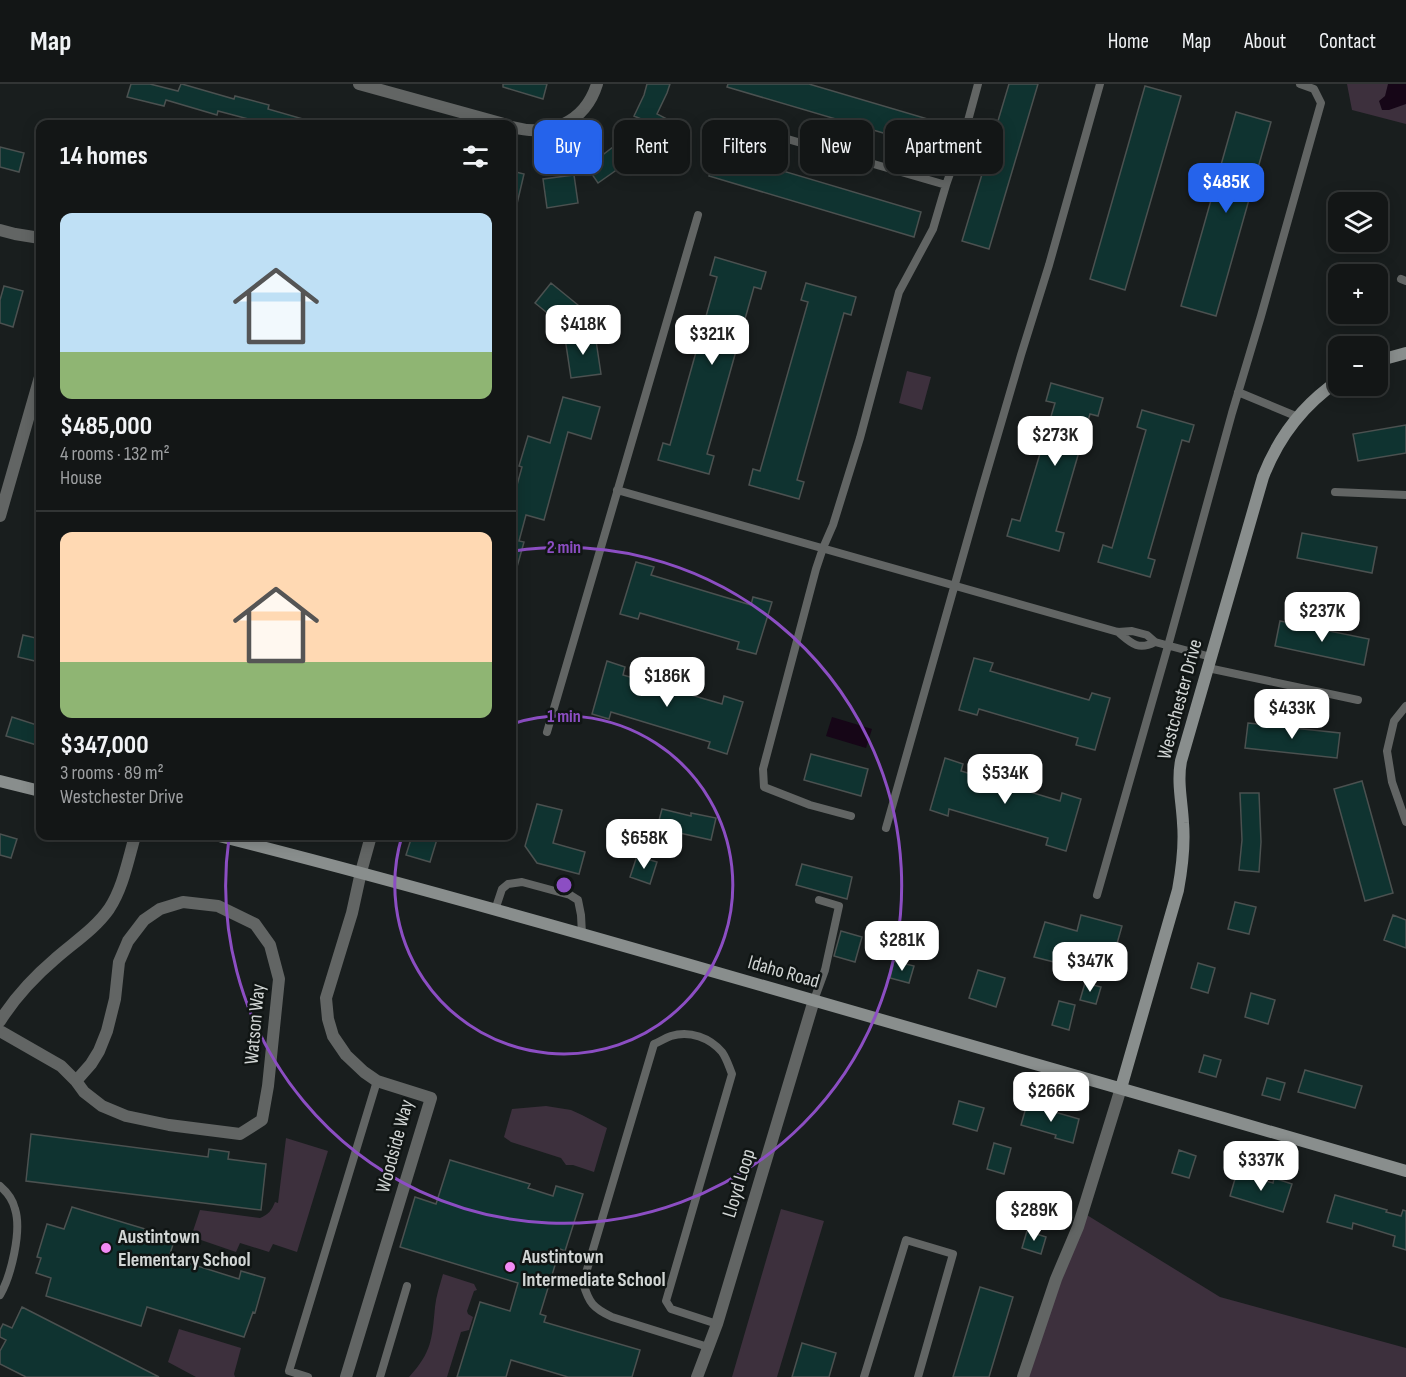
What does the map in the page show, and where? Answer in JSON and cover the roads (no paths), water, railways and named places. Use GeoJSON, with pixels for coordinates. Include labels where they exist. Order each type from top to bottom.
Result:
{"type":"FeatureCollection","features":[{"type":"Feature","properties":{"kind":"street"},"geometry":{"type":"LineString","coordinates":[[359,84],[490,120]]}},
{"type":"Feature","properties":{"kind":"street"},"geometry":{"type":"LineString","coordinates":[[516,128],[539,131],[567,123],[585,107],[597,84]]}},
{"type":"Feature","properties":{"kind":"street"},"geometry":{"type":"LineString","coordinates":[[0,230],[36,238]]}},
{"type":"Feature","properties":{"kind":"street"},"geometry":{"type":"LineString","coordinates":[[1388,358],[1406,353]]}},
{"type":"Feature","properties":{"kind":"street","name":"Westchester Drive"},"geometry":{"type":"LineString","coordinates":[[1122,1088],[1178,890],[1183,864],[1184,840],[1179,768],[1263,477],[1275,449],[1298,417],[1328,388]]}},
{"type":"Feature","properties":{"kind":"street"},"geometry":{"type":"LineString","coordinates":[[0,516],[36,391]]}},
{"type":"Feature","properties":{"kind":"street"},"geometry":{"type":"LineString","coordinates":[[0,781],[36,790]]}},
{"type":"Feature","properties":{"kind":"street"},"geometry":{"type":"LineString","coordinates":[[0,1021],[11,1004],[53,960],[97,923],[110,907],[122,882],[134,840]]}},
{"type":"Feature","properties":{"kind":"street","name":"Idaho Road"},"geometry":{"type":"LineString","coordinates":[[235,840],[361,872],[582,934],[1406,1171]]}},
{"type":"Feature","properties":{"kind":"street","name":"Woodside Way"},"geometry":{"type":"LineString","coordinates":[[346,1377],[431,1098],[377,1081],[349,1059],[333,1036],[328,1019],[326,998],[352,913],[371,840]]}},
{"type":"Feature","properties":{"kind":"street","name":"Watson Way"},"geometry":{"type":"LineString","coordinates":[[0,1031],[61,1066],[84,1092],[102,1106],[126,1116],[169,1125],[240,1134],[262,1120],[268,1086],[279,979],[270,945],[255,924],[218,906],[183,902],[160,909],[144,920],[128,941],[119,962],[115,999],[99,1051],[76,1081]]}},
{"type":"Feature","properties":{"kind":"street","name":"Lloyd Loop"},"geometry":{"type":"LineString","coordinates":[[697,1377],[717,1324],[814,1000]]}},
{"type":"Feature","properties":{"kind":"street"},"geometry":{"type":"LineString","coordinates":[[1023,1377],[1056,1279],[1078,1227],[1122,1088]]}},
{"type":"Feature","properties":{"kind":"lane"},"geometry":{"type":"LineString","coordinates":[[851,816],[810,805],[764,787],[763,769],[823,548],[848,478],[899,292],[933,229],[978,84]]}},
{"type":"Feature","properties":{"kind":"lane"},"geometry":{"type":"LineString","coordinates":[[886,828],[1100,84]]}},
{"type":"Feature","properties":{"kind":"lane"},"geometry":{"type":"LineString","coordinates":[[1096,895],[1321,103],[1314,89],[1300,84]]}},
{"type":"Feature","properties":{"kind":"lane"},"geometry":{"type":"LineString","coordinates":[[788,139],[946,185]]}},
{"type":"Feature","properties":{"kind":"lane"},"geometry":{"type":"LineString","coordinates":[[548,732],[698,215]]}},
{"type":"Feature","properties":{"kind":"lane"},"geometry":{"type":"LineString","coordinates":[[1238,392],[1298,417]]}},
{"type":"Feature","properties":{"kind":"lane"},"geometry":{"type":"LineString","coordinates":[[617,490],[1118,632],[1132,631],[1147,635],[1155,642],[1209,662],[1358,700]]}},
{"type":"Feature","properties":{"kind":"lane"},"geometry":{"type":"LineString","coordinates":[[1335,492],[1406,495]]}},
{"type":"Feature","properties":{"kind":"lane"},"geometry":{"type":"LineString","coordinates":[[1118,632],[1139,646],[1147,646],[1155,642]]}},
{"type":"Feature","properties":{"kind":"lane"},"geometry":{"type":"LineString","coordinates":[[1406,706],[1394,721],[1387,751],[1392,783],[1406,822]]}},
{"type":"Feature","properties":{"kind":"lane"},"geometry":{"type":"LineString","coordinates":[[495,910],[502,889],[508,884],[522,882],[570,895],[578,900],[582,934]]}},
{"type":"Feature","properties":{"kind":"lane"},"geometry":{"type":"LineString","coordinates":[[814,1000],[825,970],[839,906],[819,900]]}},
{"type":"Feature","properties":{"kind":"lane"},"geometry":{"type":"LineString","coordinates":[[708,1347],[612,1317],[598,1310],[588,1298],[583,1283],[654,1044],[672,1035],[688,1034],[708,1041],[722,1052],[732,1074],[666,1301],[670,1310],[717,1324]]}},
{"type":"Feature","properties":{"kind":"lane"},"geometry":{"type":"LineString","coordinates":[[308,1377],[289,1371],[377,1081]]}},
{"type":"Feature","properties":{"kind":"lane"},"geometry":{"type":"LineString","coordinates":[[0,1186],[7,1192],[16,1210],[17,1231],[13,1260],[0,1295]]}},
{"type":"Feature","properties":{"kind":"lane"},"geometry":{"type":"LineString","coordinates":[[864,1377],[906,1240],[953,1254],[918,1377]]}},
{"type":"Feature","properties":{"kind":"lane"},"geometry":{"type":"LineString","coordinates":[[380,1377],[407,1286]]}},
{"type":"Feature","properties":{"kind":"place","name":"Austintown Elementary School"},"geometry":{"type":"Point","coordinates":[106,1248]}},
{"type":"Feature","properties":{"kind":"place","name":"Austintown Intermediate School"},"geometry":{"type":"Point","coordinates":[510,1267]}}]}
